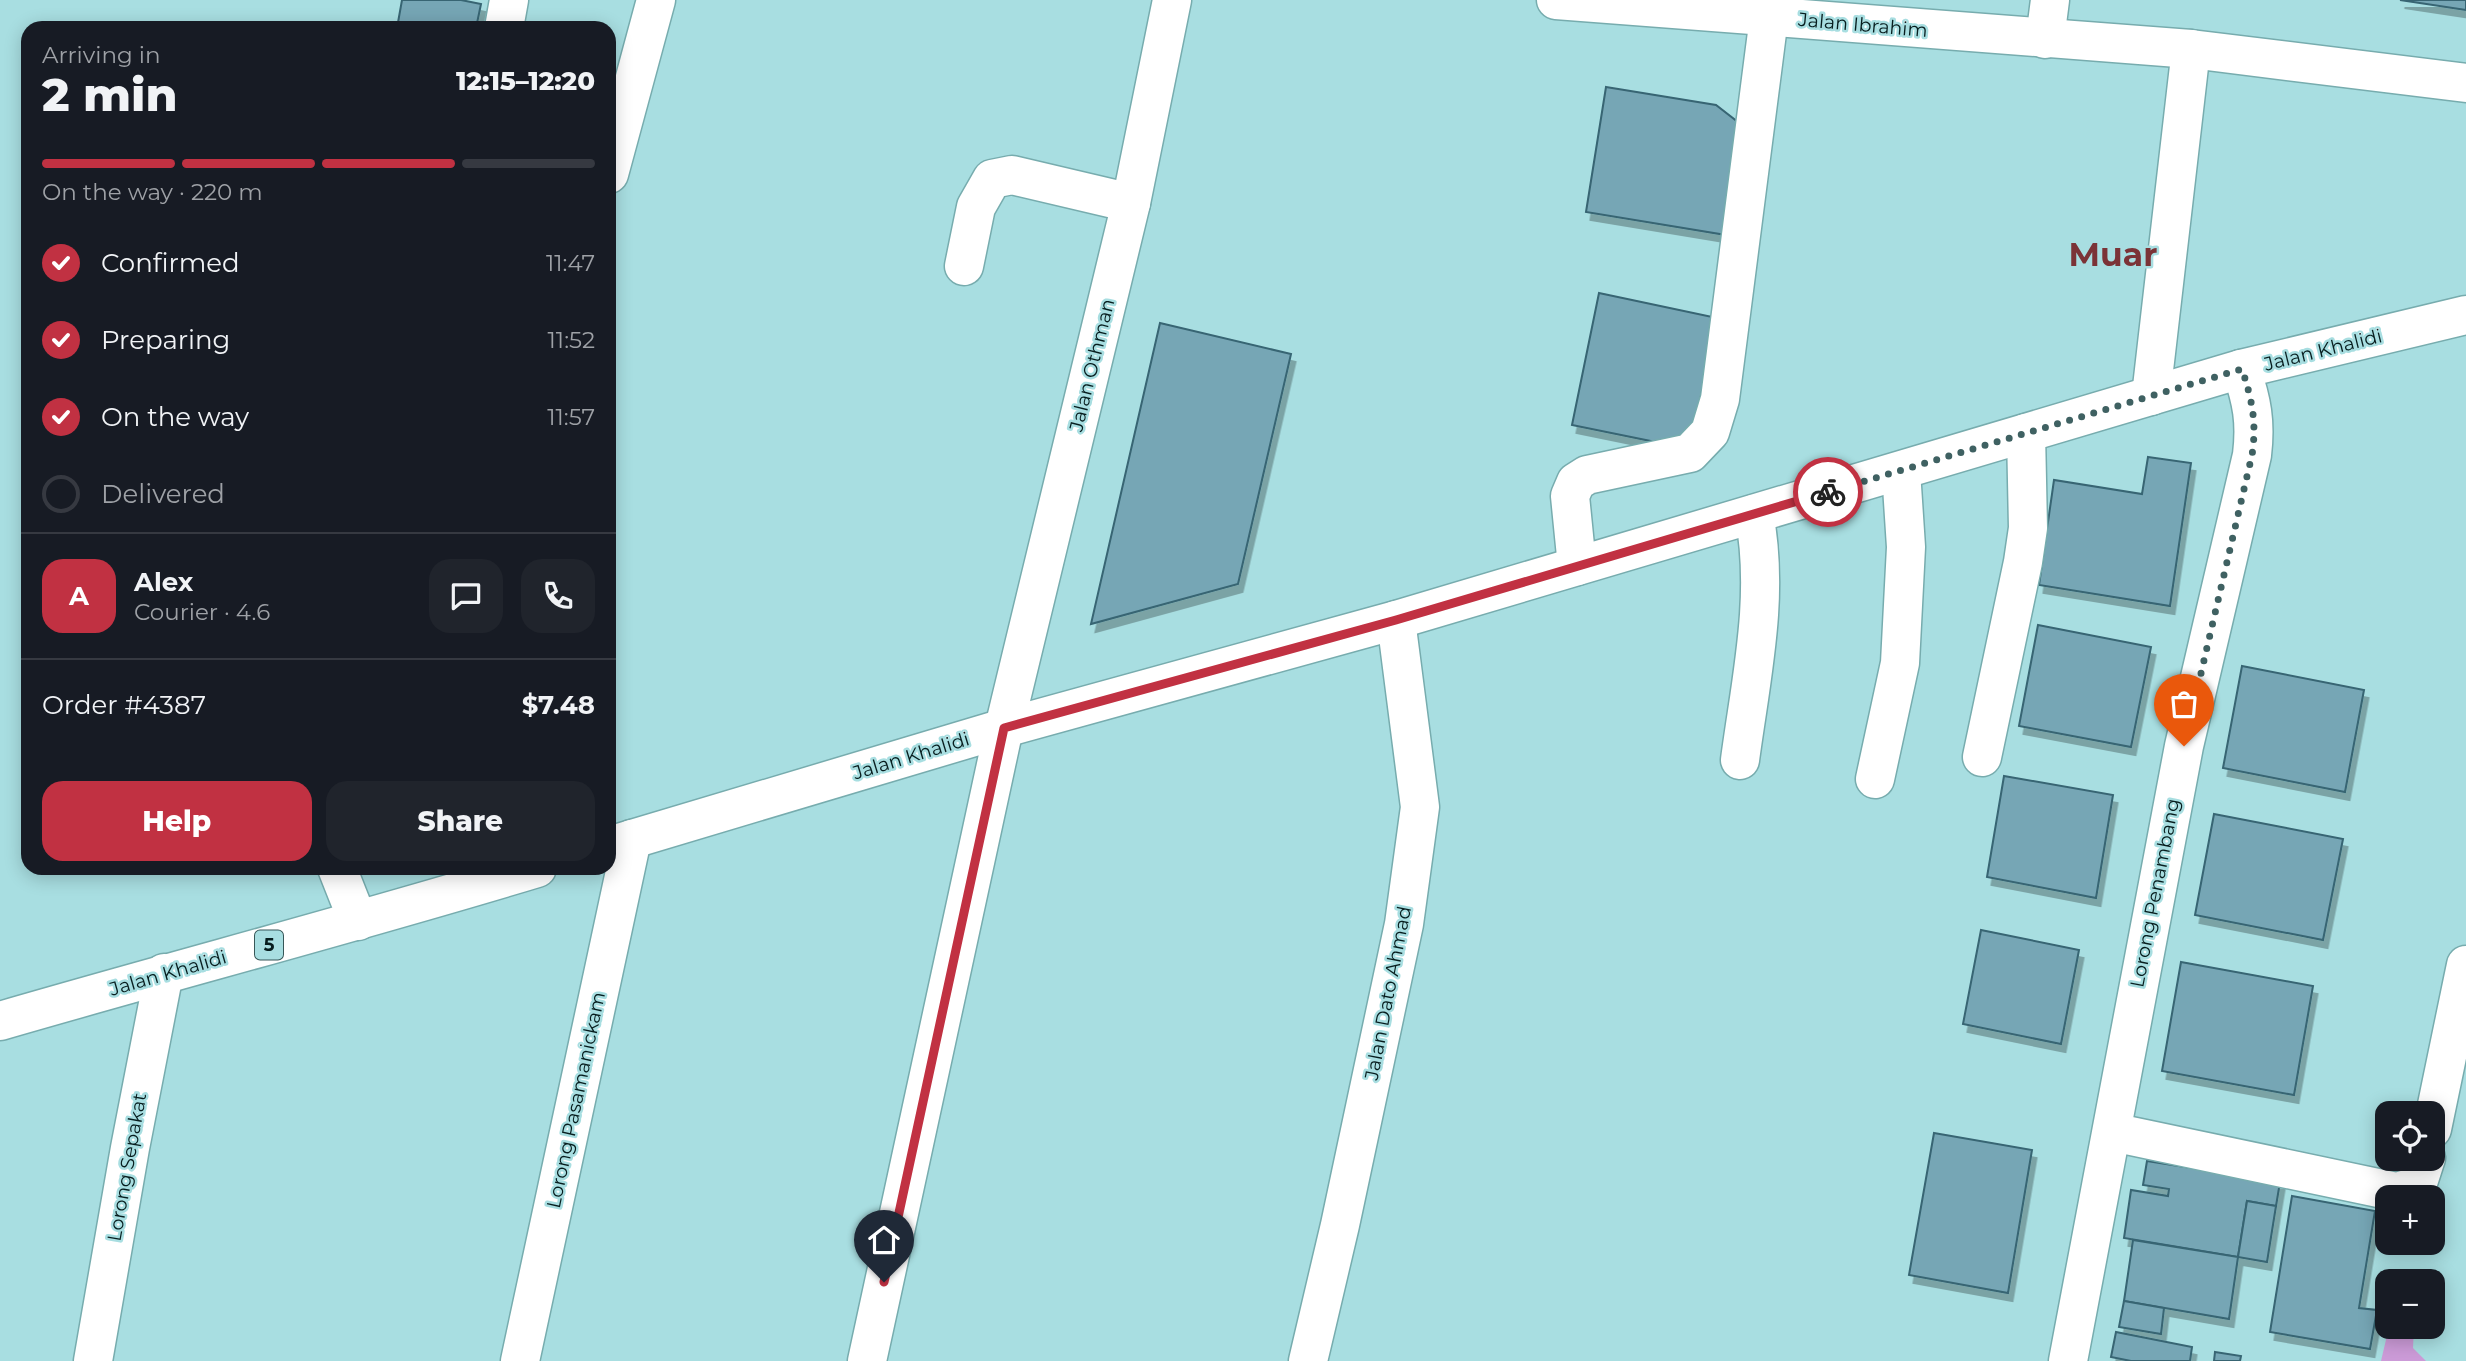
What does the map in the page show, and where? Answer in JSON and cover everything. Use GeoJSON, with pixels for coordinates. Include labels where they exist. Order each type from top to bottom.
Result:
{"type":"FeatureCollection","features":[{"type":"Feature","properties":{"kind":"street"},"geometry":{"type":"LineString","coordinates":[[505,21],[509,0]]}},
{"type":"Feature","properties":{"kind":"street"},"geometry":{"type":"LineString","coordinates":[[616,148],[656,0]]}},
{"type":"Feature","properties":{"kind":"street","name":"Jalan Othman"},"geometry":{"type":"LineString","coordinates":[[867,1361],[1004,728],[1131,203],[1172,0]]}},
{"type":"Feature","properties":{"kind":"street","name":"Jalan Ibrahim"},"geometry":{"type":"LineString","coordinates":[[1556,0],[1638,3],[1769,17],[2191,50],[2466,83]]}},
{"type":"Feature","properties":{"kind":"street"},"geometry":{"type":"LineString","coordinates":[[2045,39],[2050,0]]}},
{"type":"Feature","properties":{"kind":"street"},"geometry":{"type":"LineString","coordinates":[[1577,566],[1570,496],[1576,482],[1587,475],[1690,453],[1710,432],[1720,398],[1769,17]]}},
{"type":"Feature","properties":{"kind":"street"},"geometry":{"type":"LineString","coordinates":[[2151,396],[2191,50]]}},
{"type":"Feature","properties":{"kind":"street"},"geometry":{"type":"LineString","coordinates":[[964,266],[976,207],[992,179],[1012,175],[1131,203]]}},
{"type":"Feature","properties":{"kind":"street","name":"Jalan Khalidi"},"geometry":{"type":"LineString","coordinates":[[620,843],[1004,728],[1396,620],[2242,369],[2466,315]]}},
{"type":"Feature","properties":{"kind":"street","name":"Lorong Penambang"},"geometry":{"type":"LineString","coordinates":[[2068,1361],[2184,746],[2252,455],[2256,428],[2251,397],[2242,369]]}},
{"type":"Feature","properties":{"kind":"street"},"geometry":{"type":"LineString","coordinates":[[1982,757],[2021,575],[2028,528],[2025,433]]}},
{"type":"Feature","properties":{"kind":"street"},"geometry":{"type":"LineString","coordinates":[[1875,779],[1900,663],[1906,547],[1900,471]]}},
{"type":"Feature","properties":{"kind":"street"},"geometry":{"type":"LineString","coordinates":[[1741,760],[1762,591],[1754,513]]}},
{"type":"Feature","properties":{"kind":"street","name":"Jalan Dato Ahmad"},"geometry":{"type":"LineString","coordinates":[[1308,1361],[1340,1226],[1401,937],[1420,807],[1396,620]]}},
{"type":"Feature","properties":{"kind":"street","name":"Lorong Pasamanickam"},"geometry":{"type":"LineString","coordinates":[[616,864],[620,843]]}},
{"type":"Feature","properties":{"kind":"street"},"geometry":{"type":"LineString","coordinates":[[340,875],[358,922]]}},
{"type":"Feature","properties":{"kind":"street","name":"Jalan Khalidi"},"geometry":{"type":"LineString","coordinates":[[0,1021],[164,973],[358,922],[495,875]]}},
{"type":"Feature","properties":{"kind":"street","name":"Lorong Pasamanickam"},"geometry":{"type":"LineString","coordinates":[[520,1361],[614,875]]}},
{"type":"Feature","properties":{"kind":"street"},"geometry":{"type":"LineString","coordinates":[[2446,1108],[2466,965]]}},
{"type":"Feature","properties":{"kind":"street","name":"Lorong Sepakat"},"geometry":{"type":"LineString","coordinates":[[93,1361],[164,973]]}},
{"type":"Feature","properties":{"kind":"street"},"geometry":{"type":"LineString","coordinates":[[2112,1132],[2397,1192],[2417,1186],[2422,1171]]}},
{"type":"Feature","properties":{"kind":"shaded area"},"geometry":{"type":"Polygon","coordinates":[[[2386,1339],[2413,1339],[2413,1348],[2426,1361],[2381,1361],[2386,1339]]]}},
{"type":"Feature","properties":{"kind":"building"},"geometry":{"type":"Polygon","coordinates":[[[402,0],[461,0],[481,4],[477,21],[398,21],[402,0]]]}},
{"type":"Feature","properties":{"kind":"building"},"geometry":{"type":"Polygon","coordinates":[[[2400,0],[2466,0],[2466,10],[2400,0]]]}},
{"type":"Feature","properties":{"kind":"building"},"geometry":{"type":"Polygon","coordinates":[[[1606,87],[1716,105],[1743,126],[1726,235],[1586,212],[1606,87]]]}},
{"type":"Feature","properties":{"kind":"building"},"geometry":{"type":"Polygon","coordinates":[[[1599,293],[1717,318],[1690,449],[1572,425],[1599,293]]]}},
{"type":"Feature","properties":{"kind":"building"},"geometry":{"type":"Polygon","coordinates":[[[1160,323],[1291,354],[1238,584],[1091,624],[1160,323]]]}},
{"type":"Feature","properties":{"kind":"building"},"geometry":{"type":"Polygon","coordinates":[[[2148,457],[2191,463],[2170,606],[2039,585],[2054,480],[2142,494],[2148,457]]]}},
{"type":"Feature","properties":{"kind":"building"},"geometry":{"type":"Polygon","coordinates":[[[2038,625],[2151,647],[2131,747],[2019,726],[2038,625]]]}},
{"type":"Feature","properties":{"kind":"building"},"geometry":{"type":"Polygon","coordinates":[[[2242,666],[2364,690],[2345,792],[2223,768],[2242,666]]]}},
{"type":"Feature","properties":{"kind":"building"},"geometry":{"type":"Polygon","coordinates":[[[2004,776],[2113,795],[2096,898],[1987,877],[2004,776]]]}},
{"type":"Feature","properties":{"kind":"building"},"geometry":{"type":"Polygon","coordinates":[[[2214,814],[2343,839],[2323,940],[2195,915],[2214,814]]]}},
{"type":"Feature","properties":{"kind":"building"},"geometry":{"type":"Polygon","coordinates":[[[1981,930],[2079,950],[2061,1044],[1963,1024],[1981,930]]]}},
{"type":"Feature","properties":{"kind":"building"},"geometry":{"type":"Polygon","coordinates":[[[2181,962],[2313,986],[2294,1095],[2162,1071],[2181,962]]]}},
{"type":"Feature","properties":{"kind":"building"},"geometry":{"type":"Polygon","coordinates":[[[1934,1133],[2032,1150],[2008,1293],[1909,1275],[1934,1133]]]}},
{"type":"Feature","properties":{"kind":"building"},"geometry":{"type":"Polygon","coordinates":[[[2147,1161],[2280,1182],[2276,1206],[2247,1201],[2238,1257],[2124,1238],[2131,1190],[2168,1196],[2169,1189],[2143,1185],[2147,1161]]]}},
{"type":"Feature","properties":{"kind":"building"},"geometry":{"type":"Polygon","coordinates":[[[2292,1196],[2375,1211],[2359,1308],[2375,1310],[2370,1349],[2270,1332],[2292,1196]]]}},
{"type":"Feature","properties":{"kind":"building"},"geometry":{"type":"Polygon","coordinates":[[[2247,1201],[2276,1206],[2267,1262],[2238,1257],[2247,1201]]]}},
{"type":"Feature","properties":{"kind":"building"},"geometry":{"type":"Polygon","coordinates":[[[2133,1240],[2238,1257],[2229,1319],[2124,1301],[2133,1240]]]}},
{"type":"Feature","properties":{"kind":"building"},"geometry":{"type":"Polygon","coordinates":[[[2124,1301],[2164,1308],[2161,1334],[2119,1327],[2124,1301]]]}},
{"type":"Feature","properties":{"kind":"building"},"geometry":{"type":"Polygon","coordinates":[[[2116,1332],[2192,1347],[2190,1361],[2131,1361],[2111,1357],[2116,1332]]]}},
{"type":"Feature","properties":{"kind":"building"},"geometry":{"type":"Polygon","coordinates":[[[2215,1352],[2241,1356],[2240,1361],[2214,1361],[2215,1352]]]}},
{"type":"Feature","properties":{"kind":"way so far"},"geometry":{"type":"LineString","coordinates":[[1828,492],[2242,369],[2251,397],[2256,428],[2252,455],[2184,746]]}},
{"type":"Feature","properties":{"kind":"district","name":"Muar"},"geometry":{"type":"Point","coordinates":[2113,254]}},
{"type":"Feature","properties":{"kind":"route"},"geometry":{"type":"LineString","coordinates":[[884,1282],[1004,728],[1396,620],[1828,492]]}}]}
